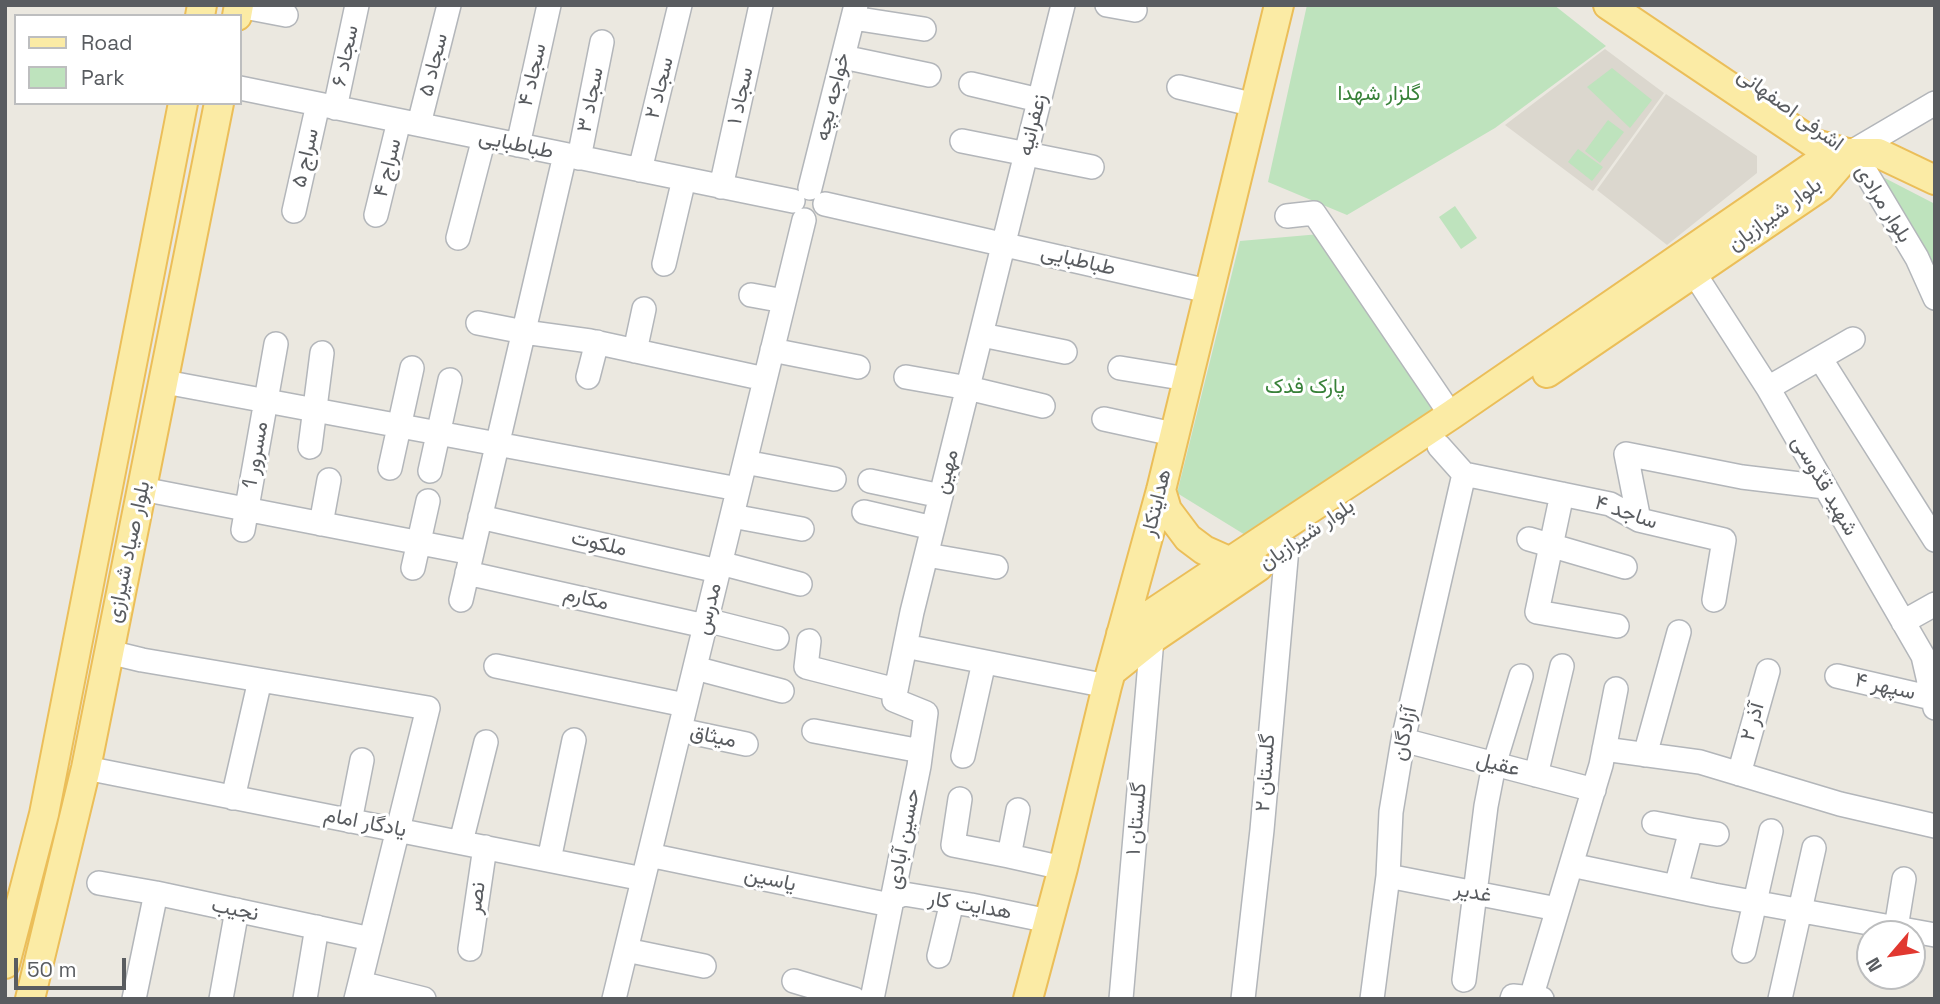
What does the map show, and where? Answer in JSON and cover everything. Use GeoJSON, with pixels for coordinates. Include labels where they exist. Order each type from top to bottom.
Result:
{"type":"FeatureCollection","features":[{"type":"Feature","properties":{"kind":"main road","name":"هدایتکار"},"geometry":{"type":"LineString","coordinates":[[1028,999],[1110,678],[1138,631],[1173,434],[1279,5]]}},
{"type":"Feature","properties":{"kind":"main road","name":"اشرفی اصفهانی"},"geometry":{"type":"LineString","coordinates":[[1608,5],[1815,144],[1850,153]]}},
{"type":"Feature","properties":{"kind":"main road","name":"اشرفی اصفهانی"},"geometry":{"type":"LineString","coordinates":[[1640,5],[1822,128],[1850,153]]}},
{"type":"Feature","properties":{"kind":"main road","name":"بلوار صیاد شیرازی"},"geometry":{"type":"LineString","coordinates":[[5,964],[44,814],[183,105]]}},
{"type":"Feature","properties":{"kind":"main road","name":"بلوار صیاد شیرازی"},"geometry":{"type":"LineString","coordinates":[[30,999],[86,768],[219,105]]}},
{"type":"Feature","properties":{"kind":"main road"},"geometry":{"type":"LineString","coordinates":[[1850,153],[1878,153],[1935,180]]}},
{"type":"Feature","properties":{"kind":"main road"},"geometry":{"type":"LineString","coordinates":[[1850,153],[1935,194]]}},
{"type":"Feature","properties":{"kind":"main road","name":"بلوار شیرازیان"},"geometry":{"type":"LineString","coordinates":[[1138,631],[1287,548],[1439,446],[1819,187],[1850,153]]}},
{"type":"Feature","properties":{"kind":"main road","name":"بلوار شیرازیان"},"geometry":{"type":"LineString","coordinates":[[1138,631],[1231,562],[1451,415],[1812,167],[1850,153]]}},
{"type":"Feature","properties":{"kind":"main road"},"geometry":{"type":"LineString","coordinates":[[1161,491],[1167,510],[1188,538],[1204,550],[1231,562]]}},
{"type":"Feature","properties":{"kind":"main road"},"geometry":{"type":"LineString","coordinates":[[44,814],[73,822]]}},
{"type":"Feature","properties":{"kind":"street","name":"سجاد ۶"},"geometry":{"type":"LineString","coordinates":[[327,106],[357,5]]}},
{"type":"Feature","properties":{"kind":"street","name":"سجاد ۵"},"geometry":{"type":"LineString","coordinates":[[409,123],[449,5]]}},
{"type":"Feature","properties":{"kind":"street","name":"سجاد ۴"},"geometry":{"type":"LineString","coordinates":[[518,145],[549,5]]}},
{"type":"Feature","properties":{"kind":"street","name":"سجاد ۲"},"geometry":{"type":"LineString","coordinates":[[640,170],[680,5]]}},
{"type":"Feature","properties":{"kind":"street","name":"سجاد ۱"},"geometry":{"type":"LineString","coordinates":[[721,187],[761,5]]}},
{"type":"Feature","properties":{"kind":"street","name":"زعفرانیه"},"geometry":{"type":"LineString","coordinates":[[1004,244],[1062,5]]}},
{"type":"Feature","properties":{"kind":"street"},"geometry":{"type":"LineString","coordinates":[[1107,5],[1135,10]]}},
{"type":"Feature","properties":{"kind":"street"},"geometry":{"type":"LineString","coordinates":[[239,6],[286,15]]}},
{"type":"Feature","properties":{"kind":"street"},"geometry":{"type":"LineString","coordinates":[[854,11],[924,29]]}},
{"type":"Feature","properties":{"kind":"street","name":"خواجه بچه"},"geometry":{"type":"LineString","coordinates":[[808,203],[854,11]]}},
{"type":"Feature","properties":{"kind":"street","name":"سجاد ۳"},"geometry":{"type":"LineString","coordinates":[[461,600],[524,332],[602,43]]}},
{"type":"Feature","properties":{"kind":"street"},"geometry":{"type":"LineString","coordinates":[[843,57],[929,75]]}},
{"type":"Feature","properties":{"kind":"street"},"geometry":{"type":"LineString","coordinates":[[971,84],[1039,100]]}},
{"type":"Feature","properties":{"kind":"street"},"geometry":{"type":"LineString","coordinates":[[1179,87],[1255,106]]}},
{"type":"Feature","properties":{"kind":"street","name":"طباطبایی"},"geometry":{"type":"LineString","coordinates":[[242,88],[1004,244],[1208,291]]}},
{"type":"Feature","properties":{"kind":"street"},"geometry":{"type":"LineString","coordinates":[[1850,153],[1935,103]]}},
{"type":"Feature","properties":{"kind":"street","name":"سراج ۵"},"geometry":{"type":"LineString","coordinates":[[294,211],[327,106]]}},
{"type":"Feature","properties":{"kind":"street","name":"سراج ۴"},"geometry":{"type":"LineString","coordinates":[[376,215],[409,123]]}},
{"type":"Feature","properties":{"kind":"street"},"geometry":{"type":"LineString","coordinates":[[458,238],[484,138]]}},
{"type":"Feature","properties":{"kind":"street"},"geometry":{"type":"LineString","coordinates":[[962,141],[1092,167]]}},
{"type":"Feature","properties":{"kind":"street","name":"بلوار مرادی"},"geometry":{"type":"LineString","coordinates":[[1850,153],[1865,171],[1917,258],[1932,293]]}},
{"type":"Feature","properties":{"kind":"street"},"geometry":{"type":"LineString","coordinates":[[664,264],[684,179]]}},
{"type":"Feature","properties":{"kind":"street","name":"مدرس"},"geometry":{"type":"LineString","coordinates":[[614,999],[808,203]]}},
{"type":"Feature","properties":{"kind":"street"},"geometry":{"type":"LineString","coordinates":[[1287,216],[1314,213],[1451,415]]}},
{"type":"Feature","properties":{"kind":"street","name":"مهین"},"geometry":{"type":"LineString","coordinates":[[895,695],[933,528],[1004,244]]}},
{"type":"Feature","properties":{"kind":"street","name":"شهید قدّوسی"},"geometry":{"type":"LineString","coordinates":[[1694,273],[1768,388],[1923,656],[1934,703]]}},
{"type":"Feature","properties":{"kind":"street"},"geometry":{"type":"LineString","coordinates":[[751,295],[784,302]]}},
{"type":"Feature","properties":{"kind":"street"},"geometry":{"type":"LineString","coordinates":[[635,351],[644,309]]}},
{"type":"Feature","properties":{"kind":"street"},"geometry":{"type":"LineString","coordinates":[[478,323],[597,342],[765,379]]}},
{"type":"Feature","properties":{"kind":"street"},"geometry":{"type":"LineString","coordinates":[[982,335],[1065,352]]}},
{"type":"Feature","properties":{"kind":"street"},"geometry":{"type":"LineString","coordinates":[[1768,388],[1853,339]]}},
{"type":"Feature","properties":{"kind":"street"},"geometry":{"type":"LineString","coordinates":[[588,377],[597,342]]}},
{"type":"Feature","properties":{"kind":"street","name":"مسرور 1"},"geometry":{"type":"LineString","coordinates":[[244,520],[276,344]]}},
{"type":"Feature","properties":{"kind":"street"},"geometry":{"type":"LineString","coordinates":[[772,350],[858,367]]}},
{"type":"Feature","properties":{"kind":"street"},"geometry":{"type":"LineString","coordinates":[[310,447],[322,353]]}},
{"type":"Feature","properties":{"kind":"street"},"geometry":{"type":"LineString","coordinates":[[1820,358],[1935,540]]}},
{"type":"Feature","properties":{"kind":"street"},"geometry":{"type":"LineString","coordinates":[[390,468],[411,368]]}},
{"type":"Feature","properties":{"kind":"street"},"geometry":{"type":"LineString","coordinates":[[1120,368],[1187,379]]}},
{"type":"Feature","properties":{"kind":"street"},"geometry":{"type":"LineString","coordinates":[[906,377],[1043,406]]}},
{"type":"Feature","properties":{"kind":"street"},"geometry":{"type":"LineString","coordinates":[[430,471],[450,380]]}},
{"type":"Feature","properties":{"kind":"street"},"geometry":{"type":"LineString","coordinates":[[164,382],[738,489]]}},
{"type":"Feature","properties":{"kind":"street"},"geometry":{"type":"LineString","coordinates":[[1104,419],[1173,434]]}},
{"type":"Feature","properties":{"kind":"street"},"geometry":{"type":"LineString","coordinates":[[1439,446],[1464,474]]}},
{"type":"Feature","properties":{"kind":"street"},"geometry":{"type":"LineString","coordinates":[[1639,520],[1626,453],[1742,477],[1825,487]]}},
{"type":"Feature","properties":{"kind":"street"},"geometry":{"type":"LineString","coordinates":[[745,462],[834,479]]}},
{"type":"Feature","properties":{"kind":"street","name":"ساجد ۴"},"geometry":{"type":"LineString","coordinates":[[1464,474],[1610,504],[1639,520],[1724,540],[1714,600]]}},
{"type":"Feature","properties":{"kind":"street","name":"آزادگان"},"geometry":{"type":"LineString","coordinates":[[1372,999],[1388,876],[1391,812],[1403,740],[1464,474]]}},
{"type":"Feature","properties":{"kind":"street"},"geometry":{"type":"LineString","coordinates":[[321,524],[329,480]]}},
{"type":"Feature","properties":{"kind":"street"},"geometry":{"type":"LineString","coordinates":[[870,481],[941,496]]}},
{"type":"Feature","properties":{"kind":"street","name":"مکارم"},"geometry":{"type":"LineString","coordinates":[[142,489],[244,520],[321,524],[419,543],[470,563],[776,638]]}},
{"type":"Feature","properties":{"kind":"street"},"geometry":{"type":"LineString","coordinates":[[1562,494],[1540,542],[1537,612],[1617,626]]}},
{"type":"Feature","properties":{"kind":"street"},"geometry":{"type":"LineString","coordinates":[[413,568],[428,501]]}},
{"type":"Feature","properties":{"kind":"street"},"geometry":{"type":"LineString","coordinates":[[864,512],[933,528]]}},
{"type":"Feature","properties":{"kind":"street"},"geometry":{"type":"LineString","coordinates":[[732,516],[802,529]]}},
{"type":"Feature","properties":{"kind":"street","name":"ملکوت"},"geometry":{"type":"LineString","coordinates":[[480,517],[800,584]]}},
{"type":"Feature","properties":{"kind":"street"},"geometry":{"type":"LineString","coordinates":[[1540,542],[1625,566]]}},
{"type":"Feature","properties":{"kind":"street","name":"گلستان ۲"},"geometry":{"type":"LineString","coordinates":[[1243,999],[1262,830],[1287,548]]}},
{"type":"Feature","properties":{"kind":"street"},"geometry":{"type":"LineString","coordinates":[[927,555],[996,567]]}},
{"type":"Feature","properties":{"kind":"street"},"geometry":{"type":"LineString","coordinates":[[1903,622],[1935,604]]}},
{"type":"Feature","properties":{"kind":"street","name":"گلستان ۱"},"geometry":{"type":"LineString","coordinates":[[1121,999],[1138,631]]}},
{"type":"Feature","properties":{"kind":"street"},"geometry":{"type":"LineString","coordinates":[[1645,755],[1679,632]]}},
{"type":"Feature","properties":{"kind":"street"},"geometry":{"type":"LineString","coordinates":[[809,641],[806,667],[895,695]]}},
{"type":"Feature","properties":{"kind":"street"},"geometry":{"type":"LineString","coordinates":[[905,646],[984,662],[1110,678]]}},
{"type":"Feature","properties":{"kind":"street"},"geometry":{"type":"LineString","coordinates":[[109,652],[142,660],[428,708],[358,991],[424,999]]}},
{"type":"Feature","properties":{"kind":"street"},"geometry":{"type":"LineString","coordinates":[[963,756],[984,662]]}},
{"type":"Feature","properties":{"kind":"street"},"geometry":{"type":"LineString","coordinates":[[496,666],[685,705]]}},
{"type":"Feature","properties":{"kind":"street"},"geometry":{"type":"LineString","coordinates":[[1535,775],[1562,666]]}},
{"type":"Feature","properties":{"kind":"street"},"geometry":{"type":"LineString","coordinates":[[695,668],[782,691]]}},
{"type":"Feature","properties":{"kind":"street","name":"آذر ۲"},"geometry":{"type":"LineString","coordinates":[[1739,774],[1768,671]]}},
{"type":"Feature","properties":{"kind":"street"},"geometry":{"type":"LineString","coordinates":[[1464,980],[1486,806],[1494,765],[1521,676]]}},
{"type":"Feature","properties":{"kind":"street","name":"سپهر ۴"},"geometry":{"type":"LineString","coordinates":[[1837,676],[1934,703]]}},
{"type":"Feature","properties":{"kind":"street"},"geometry":{"type":"LineString","coordinates":[[233,797],[260,680]]}},
{"type":"Feature","properties":{"kind":"street"},"geometry":{"type":"LineString","coordinates":[[1525,998],[1558,909],[1594,790],[1616,689]]}},
{"type":"Feature","properties":{"kind":"street","name":"حسین آبادی"},"geometry":{"type":"LineString","coordinates":[[872,999],[921,751],[926,713],[895,695]]}},
{"type":"Feature","properties":{"kind":"street","name":"میثاق"},"geometry":{"type":"LineString","coordinates":[[680,730],[747,744]]}},
{"type":"Feature","properties":{"kind":"street"},"geometry":{"type":"LineString","coordinates":[[814,731],[921,751]]}},
{"type":"Feature","properties":{"kind":"street"},"geometry":{"type":"LineString","coordinates":[[549,860],[574,740]]}},
{"type":"Feature","properties":{"kind":"street","name":"عقیل"},"geometry":{"type":"LineString","coordinates":[[1403,740],[1594,790]]}},
{"type":"Feature","properties":{"kind":"street"},"geometry":{"type":"LineString","coordinates":[[461,842],[486,742]]}},
{"type":"Feature","properties":{"kind":"street"},"geometry":{"type":"LineString","coordinates":[[1604,749],[1700,762],[1840,804],[1935,826]]}},
{"type":"Feature","properties":{"kind":"street"},"geometry":{"type":"LineString","coordinates":[[350,821],[362,760]]}},
{"type":"Feature","properties":{"kind":"street","name":"یادگار امام"},"geometry":{"type":"LineString","coordinates":[[86,768],[643,879]]}},
{"type":"Feature","properties":{"kind":"street"},"geometry":{"type":"LineString","coordinates":[[960,799],[953,845],[1063,868]]}},
{"type":"Feature","properties":{"kind":"street"},"geometry":{"type":"LineString","coordinates":[[1009,856],[1018,810]]}},
{"type":"Feature","properties":{"kind":"street"},"geometry":{"type":"LineString","coordinates":[[1654,823],[1717,834]]}},
{"type":"Feature","properties":{"kind":"street"},"geometry":{"type":"LineString","coordinates":[[1676,887],[1691,830]]}},
{"type":"Feature","properties":{"kind":"street"},"geometry":{"type":"LineString","coordinates":[[1744,951],[1771,831]]}},
{"type":"Feature","properties":{"kind":"street","name":"نصر"},"geometry":{"type":"LineString","coordinates":[[470,949],[485,847]]}},
{"type":"Feature","properties":{"kind":"street"},"geometry":{"type":"LineString","coordinates":[[1780,999],[1814,848]]}},
{"type":"Feature","properties":{"kind":"street","name":"یاسین"},"geometry":{"type":"LineString","coordinates":[[649,855],[891,902]]}},
{"type":"Feature","properties":{"kind":"street"},"geometry":{"type":"LineString","coordinates":[[1571,866],[1856,921]]}},
{"type":"Feature","properties":{"kind":"street","name":"غدیر"},"geometry":{"type":"LineString","coordinates":[[1388,876],[1558,909]]}},
{"type":"Feature","properties":{"kind":"street"},"geometry":{"type":"LineString","coordinates":[[1897,920],[1904,879]]}},
{"type":"Feature","properties":{"kind":"street","name":"نجیب"},"geometry":{"type":"LineString","coordinates":[[99,883],[371,939]]}},
{"type":"Feature","properties":{"kind":"street"},"geometry":{"type":"LineString","coordinates":[[134,999],[156,893]]}},
{"type":"Feature","properties":{"kind":"street","name":"هدایت کار"},"geometry":{"type":"LineString","coordinates":[[891,902],[904,894],[1049,921]]}},
{"type":"Feature","properties":{"kind":"street"},"geometry":{"type":"LineString","coordinates":[[939,956],[952,902]]}},
{"type":"Feature","properties":{"kind":"street"},"geometry":{"type":"LineString","coordinates":[[221,999],[237,910]]}},
{"type":"Feature","properties":{"kind":"street"},"geometry":{"type":"LineString","coordinates":[[305,999],[317,928]]}},
{"type":"Feature","properties":{"kind":"street"},"geometry":{"type":"LineString","coordinates":[[626,950],[704,966]]}},
{"type":"Feature","properties":{"kind":"street"},"geometry":{"type":"LineString","coordinates":[[794,981],[854,999]]}},
{"type":"Feature","properties":{"kind":"shaded area"},"geometry":{"type":"Polygon","coordinates":[[[1605,49],[1664,93],[1593,191],[1505,125],[1605,49]]]}},
{"type":"Feature","properties":{"kind":"shaded area"},"geometry":{"type":"Polygon","coordinates":[[[1666,94],[1757,156],[1757,173],[1667,245],[1597,190],[1666,94]]]}},
{"type":"Feature","properties":{"kind":"green space","name":"گلزار شهدا"},"geometry":{"type":"Polygon","coordinates":[[[1307,5],[1554,5],[1606,46],[1495,128],[1347,215],[1268,182],[1307,5]]]}},
{"type":"Feature","properties":{"kind":"green space"},"geometry":{"type":"Polygon","coordinates":[[[1612,68],[1652,100],[1630,128],[1587,87],[1612,68]]]}},
{"type":"Feature","properties":{"kind":"green space"},"geometry":{"type":"Polygon","coordinates":[[[1608,120],[1624,132],[1600,163],[1585,151],[1608,120]]]}},
{"type":"Feature","properties":{"kind":"green space"},"geometry":{"type":"Polygon","coordinates":[[[1578,149],[1603,167],[1592,181],[1568,162],[1578,149]]]}},
{"type":"Feature","properties":{"kind":"green space"},"geometry":{"type":"Polygon","coordinates":[[[1875,173],[1935,204],[1935,274],[1875,173]]]}},
{"type":"Feature","properties":{"kind":"green space"},"geometry":{"type":"Polygon","coordinates":[[[1455,206],[1477,238],[1461,249],[1439,217],[1455,206]]]}},
{"type":"Feature","properties":{"kind":"green space","name":"پارک فدک"},"geometry":{"type":"Polygon","coordinates":[[[1320,234],[1440,410],[1255,541],[1177,493],[1240,241],[1320,234]]]}}]}
